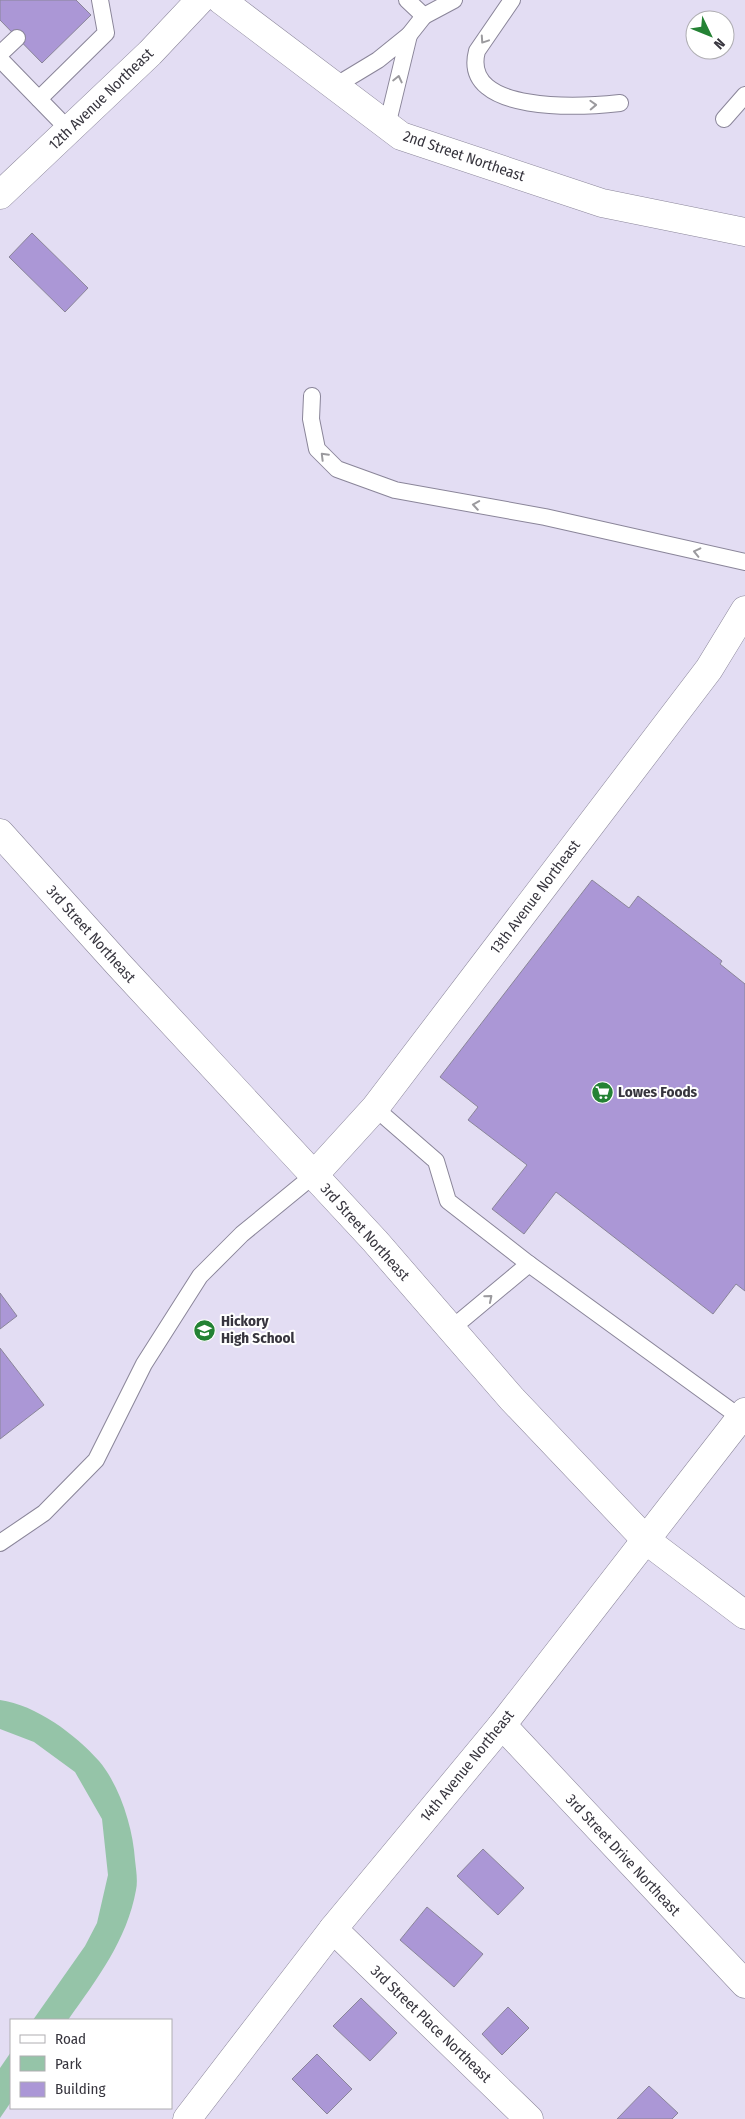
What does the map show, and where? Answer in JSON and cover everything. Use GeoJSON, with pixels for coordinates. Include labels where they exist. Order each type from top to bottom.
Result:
{"type":"FeatureCollection","features":[{"type":"Feature","properties":{"kind":"street","name":"12th Avenue Northeast"},"geometry":{"type":"LineString","coordinates":[[0,195],[150,53],[200,0]]}},
{"type":"Feature","properties":{"kind":"street","name":"2nd Street Northeast"},"geometry":{"type":"LineString","coordinates":[[221,0],[401,136],[602,203],[745,232]]}},
{"type":"Feature","properties":{"kind":"street","name":"13th Avenue Northeast"},"geometry":{"type":"LineString","coordinates":[[314,1175],[375,1108],[709,669],[745,610]]}},
{"type":"Feature","properties":{"kind":"street","name":"3rd Street Northeast"},"geometry":{"type":"LineString","coordinates":[[0,833],[119,965],[314,1175],[512,1399],[647,1541],[745,1615]]}},
{"type":"Feature","properties":{"kind":"street","name":"14th Avenue Northeast"},"geometry":{"type":"LineString","coordinates":[[187,2119],[333,1929],[502,1725],[647,1541],[743,1415]]}},
{"type":"Feature","properties":{"kind":"street","name":"3rd Street Drive Northeast"},"geometry":{"type":"LineString","coordinates":[[502,1725],[745,1984]]}},
{"type":"Feature","properties":{"kind":"street","name":"3rd Street Place Northeast"},"geometry":{"type":"LineString","coordinates":[[333,1929],[529,2119]]}},
{"type":"Feature","properties":{"kind":"lane"},"geometry":{"type":"LineString","coordinates":[[39,99],[106,33],[100,0]]}},
{"type":"Feature","properties":{"kind":"lane"},"geometry":{"type":"LineString","coordinates":[[407,0],[424,16]]}},
{"type":"Feature","properties":{"kind":"lane"},"geometry":{"type":"LineString","coordinates":[[335,86],[378,60],[409,34],[424,16],[454,0]]}},
{"type":"Feature","properties":{"kind":"lane"},"geometry":{"type":"LineString","coordinates":[[512,0],[477,51],[475,60],[478,74],[485,85],[501,96],[527,103],[591,106],[620,103]]}},
{"type":"Feature","properties":{"kind":"lane"},"geometry":{"type":"LineString","coordinates":[[388,126],[409,34]]}},
{"type":"Feature","properties":{"kind":"lane"},"geometry":{"type":"LineString","coordinates":[[0,54],[17,38]]}},
{"type":"Feature","properties":{"kind":"lane"},"geometry":{"type":"LineString","coordinates":[[0,59],[69,130]]}},
{"type":"Feature","properties":{"kind":"lane"},"geometry":{"type":"LineString","coordinates":[[724,119],[745,95]]}},
{"type":"Feature","properties":{"kind":"lane"},"geometry":{"type":"LineString","coordinates":[[312,396],[311,419],[317,449],[337,469],[395,490],[538,515],[745,562]]}},
{"type":"Feature","properties":{"kind":"lane"},"geometry":{"type":"LineString","coordinates":[[375,1108],[436,1161],[448,1201],[529,1264],[743,1415]]}},
{"type":"Feature","properties":{"kind":"lane"},"geometry":{"type":"LineString","coordinates":[[0,1543],[44,1513],[96,1460],[144,1364],[200,1276],[231,1244],[314,1175]]}},
{"type":"Feature","properties":{"kind":"lane"},"geometry":{"type":"LineString","coordinates":[[451,1329],[529,1264]]}},
{"type":"Feature","properties":{"kind":"green space"},"geometry":{"type":"Polygon","coordinates":[[[0,1700],[14,1703],[41,1714],[67,1731],[99,1761],[106,1771],[119,1795],[128,1821],[134,1848],[137,1879],[132,1908],[126,1926],[110,1958],[69,2019],[34,2019],[85,1946],[97,1923],[108,1875],[102,1819],[75,1772],[34,1742],[0,1729],[0,1700]]]}},
{"type":"Feature","properties":{"kind":"green space"},"geometry":{"type":"Polygon","coordinates":[[[10,2053],[10,2103],[0,2118],[0,2068],[10,2053]]]}},
{"type":"Feature","properties":{"kind":"building"},"geometry":{"type":"Polygon","coordinates":[[[0,0],[76,0],[91,15],[42,63],[0,20],[0,0]]]}},
{"type":"Feature","properties":{"kind":"building"},"geometry":{"type":"Polygon","coordinates":[[[32,233],[88,288],[65,312],[9,257],[32,233]]]}},
{"type":"Feature","properties":{"kind":"building","name":"Lowes Foods"},"geometry":{"type":"Polygon","coordinates":[[[592,880],[629,908],[638,896],[722,961],[720,964],[745,984],[745,1291],[736,1284],[713,1314],[556,1192],[524,1234],[492,1209],[527,1165],[468,1120],[478,1107],[440,1077],[592,880]]]}},
{"type":"Feature","properties":{"kind":"building"},"geometry":{"type":"Polygon","coordinates":[[[0,1293],[17,1316],[0,1329],[0,1293]]]}},
{"type":"Feature","properties":{"kind":"building"},"geometry":{"type":"Polygon","coordinates":[[[0,1348],[44,1405],[0,1439],[0,1348]]]}},
{"type":"Feature","properties":{"kind":"building"},"geometry":{"type":"Polygon","coordinates":[[[483,1849],[524,1888],[498,1915],[457,1876],[483,1849]]]}},
{"type":"Feature","properties":{"kind":"building"},"geometry":{"type":"Polygon","coordinates":[[[427,1907],[483,1954],[454,1987],[400,1940],[427,1907]]]}},
{"type":"Feature","properties":{"kind":"building"},"geometry":{"type":"Polygon","coordinates":[[[361,1998],[397,2033],[370,2061],[333,2026],[361,1998]]]}},
{"type":"Feature","properties":{"kind":"building"},"geometry":{"type":"Polygon","coordinates":[[[508,2007],[529,2028],[502,2055],[482,2034],[508,2007]]]}},
{"type":"Feature","properties":{"kind":"building"},"geometry":{"type":"Polygon","coordinates":[[[317,2054],[352,2089],[327,2114],[292,2079],[317,2054]]]}},
{"type":"Feature","properties":{"kind":"building"},"geometry":{"type":"Polygon","coordinates":[[[649,2086],[678,2113],[672,2119],[617,2119],[649,2086]]]}},
{"type":"Feature","properties":{"kind":"place","name":"Lowes Foods"},"geometry":{"type":"Point","coordinates":[602,1092]}},
{"type":"Feature","properties":{"kind":"place","name":"Hickory High School"},"geometry":{"type":"Point","coordinates":[205,1330]}}]}
